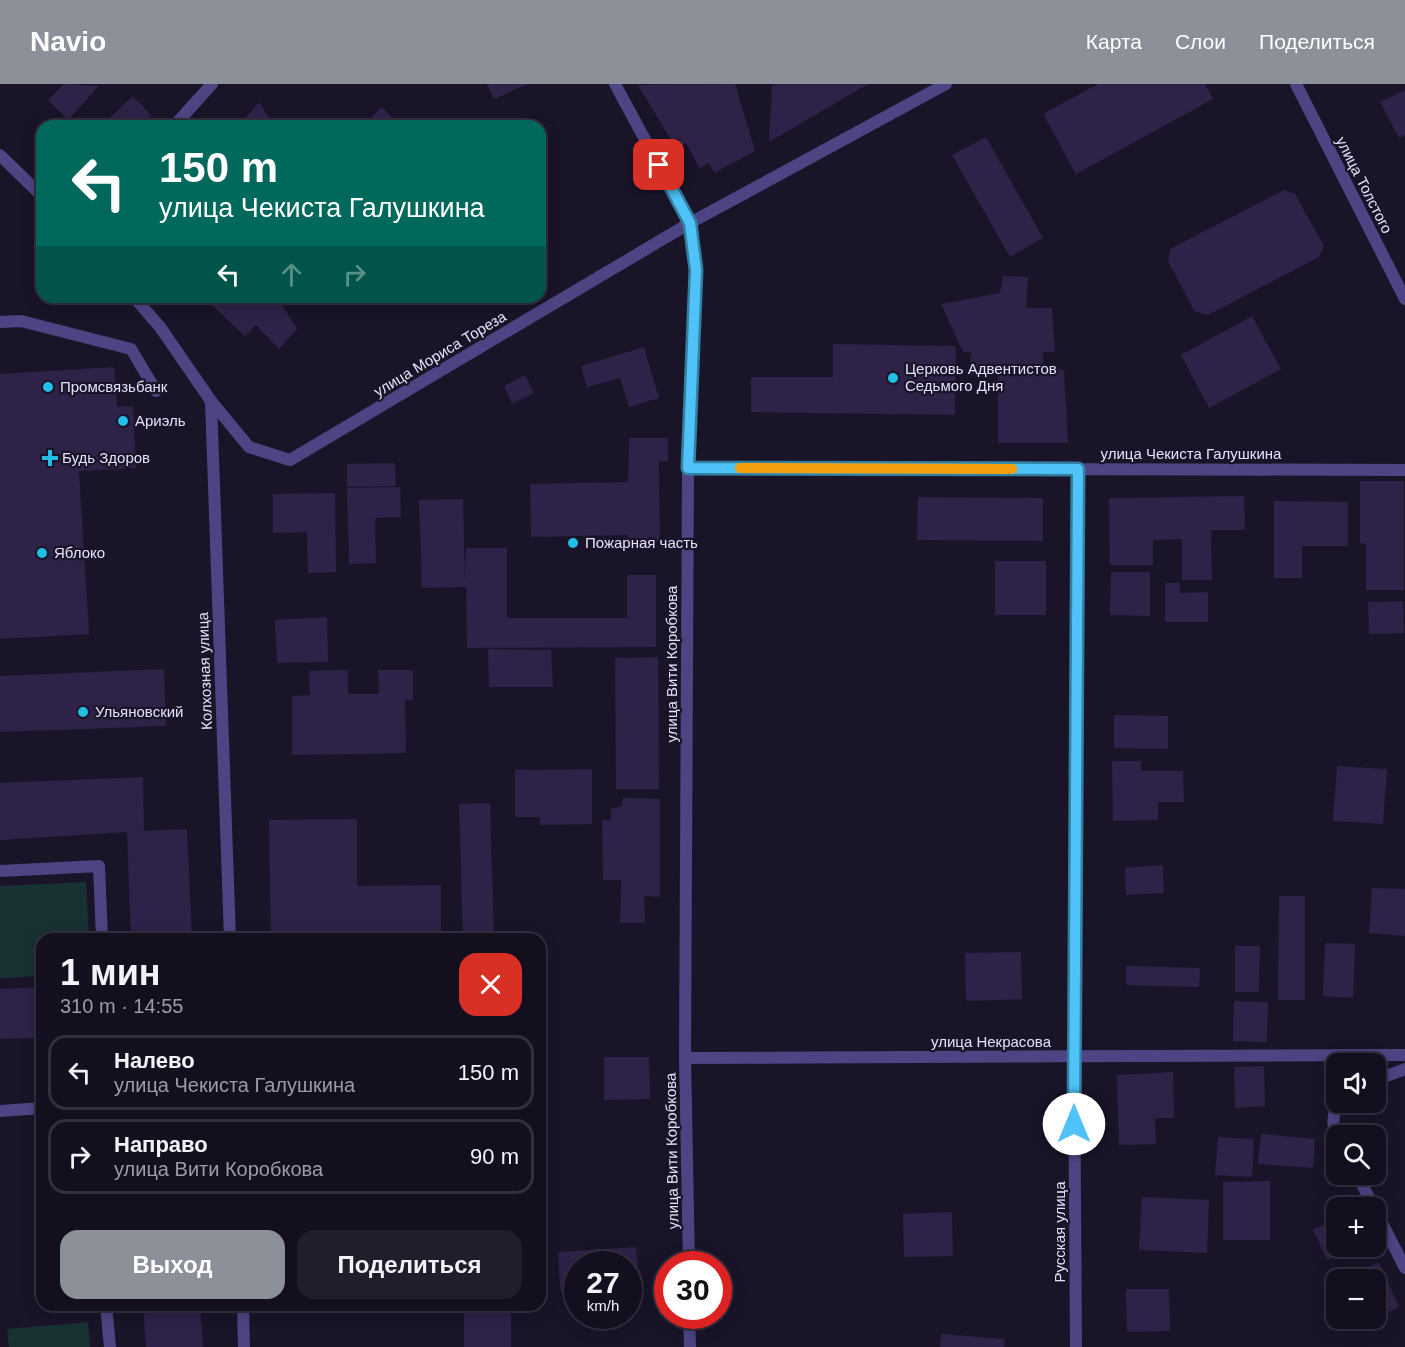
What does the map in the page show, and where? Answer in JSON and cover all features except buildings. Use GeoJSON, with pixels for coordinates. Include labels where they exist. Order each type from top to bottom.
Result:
{"type":"FeatureCollection","features":[{"type":"Feature","properties":{"kind":"street"},"geometry":{"type":"LineString","coordinates":[[179,120],[212,84]]}},
{"type":"Feature","properties":{"kind":"street","name":"улица Вити Коробкова"},"geometry":{"type":"LineString","coordinates":[[615,84],[690,223],[696,270],[688,468],[685,1058],[689,1251]]}},
{"type":"Feature","properties":{"kind":"street","name":"улица Мориса Тореза"},"geometry":{"type":"LineString","coordinates":[[139,303],[160,327],[211,401],[249,447],[290,460],[690,223],[946,84]]}},
{"type":"Feature","properties":{"kind":"street","name":"улица Толстого"},"geometry":{"type":"LineString","coordinates":[[1296,84],[1405,299]]}},
{"type":"Feature","properties":{"kind":"street"},"geometry":{"type":"LineString","coordinates":[[0,155],[36,189]]}},
{"type":"Feature","properties":{"kind":"street"},"geometry":{"type":"LineString","coordinates":[[0,322],[21,321],[131,349],[156,392]]}},
{"type":"Feature","properties":{"kind":"street","name":"Колхозная улица"},"geometry":{"type":"LineString","coordinates":[[211,401],[230,933]]}},
{"type":"Feature","properties":{"kind":"street","name":"улица Чекиста Галушкина"},"geometry":{"type":"LineString","coordinates":[[688,468],[1405,470]]}},
{"type":"Feature","properties":{"kind":"street","name":"Русская улица"},"geometry":{"type":"LineString","coordinates":[[1076,1347],[1074,1057],[1078,469]]}},
{"type":"Feature","properties":{"kind":"street"},"geometry":{"type":"LineString","coordinates":[[0,871],[99,866],[102,933]]}},
{"type":"Feature","properties":{"kind":"street","name":"улица Некрасова"},"geometry":{"type":"LineString","coordinates":[[685,1058],[1405,1055]]}},
{"type":"Feature","properties":{"kind":"street"},"geometry":{"type":"LineString","coordinates":[[1386,1076],[1405,1069]]}},
{"type":"Feature","properties":{"kind":"street"},"geometry":{"type":"LineString","coordinates":[[0,1111],[36,1108]]}},
{"type":"Feature","properties":{"kind":"street"},"geometry":{"type":"LineString","coordinates":[[1386,1231],[1405,1268]]}},
{"type":"Feature","properties":{"kind":"street"},"geometry":{"type":"LineString","coordinates":[[107,1311],[110,1347]]}},
{"type":"Feature","properties":{"kind":"street"},"geometry":{"type":"LineString","coordinates":[[243,1311],[244,1347]]}},
{"type":"Feature","properties":{"kind":"street"},"geometry":{"type":"LineString","coordinates":[[689,1329],[690,1347]]}},
{"type":"Feature","properties":{"kind":"green space"},"geometry":{"type":"Polygon","coordinates":[[[86,882],[89,933],[36,933],[36,976],[0,978],[0,886],[86,882]]]}},
{"type":"Feature","properties":{"kind":"green space"},"geometry":{"type":"Polygon","coordinates":[[[88,1322],[90,1347],[9,1347],[7,1329],[88,1322]]]}},
{"type":"Feature","properties":{"kind":"slow traffic"},"geometry":{"type":"LineString","coordinates":[[740,468],[1012,469]]}},
{"type":"Feature","properties":{"kind":"place","name":"Церковь Адвентистов Седьмого Дня"},"geometry":{"type":"Point","coordinates":[893,378]}},
{"type":"Feature","properties":{"kind":"place","name":"Промсвязьбанк"},"geometry":{"type":"Point","coordinates":[48,387]}},
{"type":"Feature","properties":{"kind":"place","name":"Ариэль"},"geometry":{"type":"Point","coordinates":[123,421]}},
{"type":"Feature","properties":{"kind":"place","name":"Будь Здоров"},"geometry":{"type":"Point","coordinates":[50,458]}},
{"type":"Feature","properties":{"kind":"place","name":"Пожарная часть"},"geometry":{"type":"Point","coordinates":[573,543]}},
{"type":"Feature","properties":{"kind":"place","name":"Яблоко"},"geometry":{"type":"Point","coordinates":[42,553]}},
{"type":"Feature","properties":{"kind":"place","name":"Ульяновский"},"geometry":{"type":"Point","coordinates":[83,712]}},
{"type":"Feature","properties":{"kind":"route"},"geometry":{"type":"LineString","coordinates":[[659,165],[690,223],[696,270],[688,468],[1078,469],[1074,1124]]}}]}
